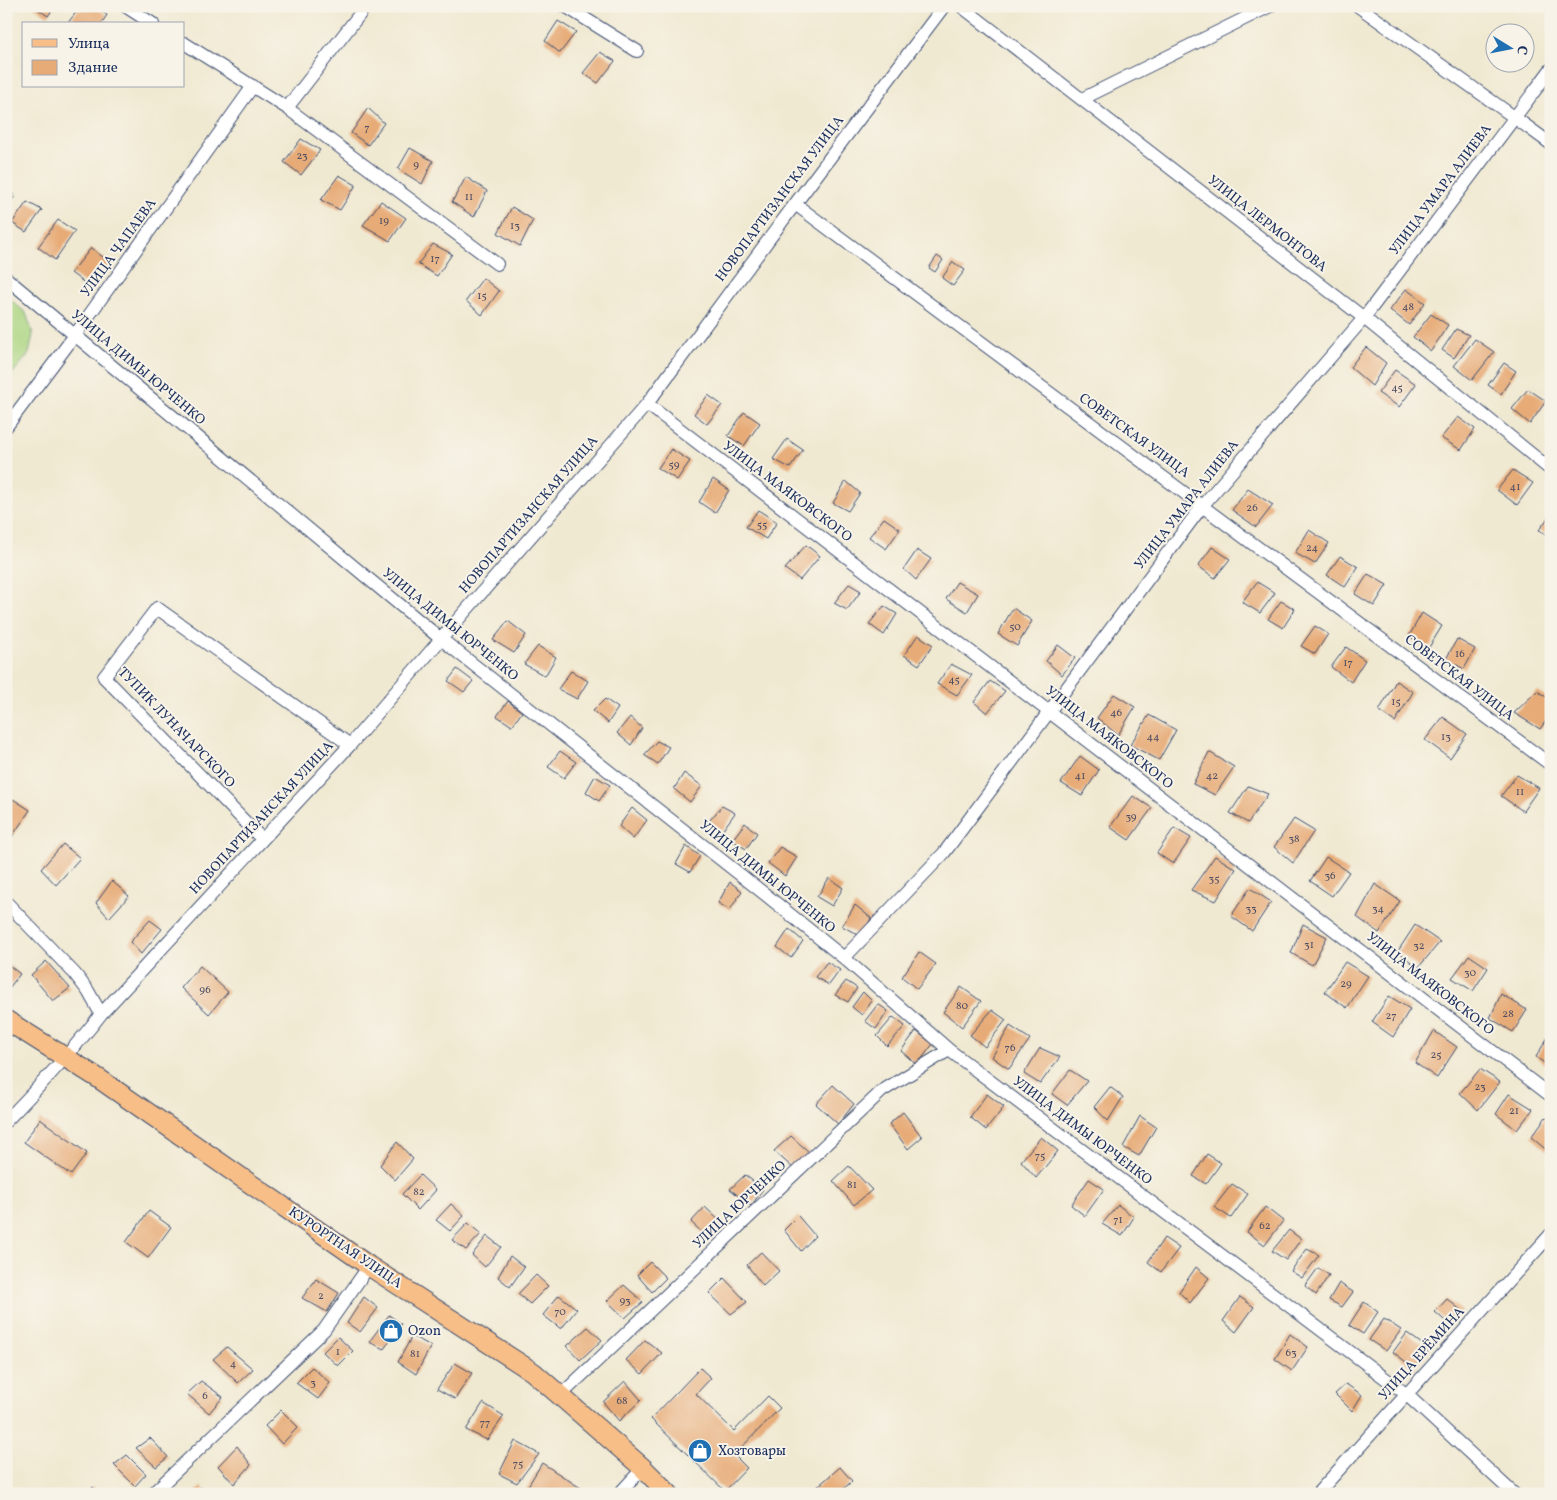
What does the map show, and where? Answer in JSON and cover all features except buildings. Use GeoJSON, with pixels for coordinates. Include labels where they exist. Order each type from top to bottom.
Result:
{"type":"FeatureCollection","features":[{"type":"Feature","properties":{"kind":"main road","name":"КУРОРТНАЯ УЛИЦА"},"geometry":{"type":"LineString","coordinates":[[6,1020],[98,1078],[369,1266],[533,1372],[643,1468],[669,1494]]}},
{"type":"Feature","properties":{"kind":"street"},"geometry":{"type":"LineString","coordinates":[[125,6],[150,22]]}},
{"type":"Feature","properties":{"kind":"street"},"geometry":{"type":"LineString","coordinates":[[288,108],[366,6]]}},
{"type":"Feature","properties":{"kind":"street"},"geometry":{"type":"LineString","coordinates":[[565,6],[637,51]]}},
{"type":"Feature","properties":{"kind":"street","name":"НОВОПАРТИЗАНСКАЯ УЛИЦА"},"geometry":{"type":"LineString","coordinates":[[64,1058],[101,1014],[350,745],[647,404],[944,6]]}},
{"type":"Feature","properties":{"kind":"street","name":"УЛИЦА ЛЕРМОНТОВА"},"geometry":{"type":"LineString","coordinates":[[961,6],[1364,318],[1551,470]]}},
{"type":"Feature","properties":{"kind":"street"},"geometry":{"type":"LineString","coordinates":[[1082,99],[1270,6]]}},
{"type":"Feature","properties":{"kind":"street"},"geometry":{"type":"LineString","coordinates":[[1358,6],[1551,144]]}},
{"type":"Feature","properties":{"kind":"street"},"geometry":{"type":"LineString","coordinates":[[185,44],[288,108],[497,264]]}},
{"type":"Feature","properties":{"kind":"street","name":"УЛИЦА УМАРА АЛИЕВА"},"geometry":{"type":"LineString","coordinates":[[844,958],[944,853],[1203,505],[1364,318],[1551,68]]}},
{"type":"Feature","properties":{"kind":"street","name":"УЛИЦА ЧАПАЕВА"},"geometry":{"type":"LineString","coordinates":[[6,427],[75,336],[253,86]]}},
{"type":"Feature","properties":{"kind":"street","name":"СОВЕТСКАЯ УЛИЦА"},"geometry":{"type":"LineString","coordinates":[[795,204],[1551,765]]}},
{"type":"Feature","properties":{"kind":"street","name":"УЛИЦА ДИМЫ ЮРЧЕНКО"},"geometry":{"type":"LineString","coordinates":[[6,278],[441,639],[751,882],[844,958],[949,1050],[1406,1394],[1514,1494]]}},
{"type":"Feature","properties":{"kind":"street","name":"УЛИЦА МАЯКОВСКОГО"},"geometry":{"type":"LineString","coordinates":[[647,404],[1551,1096]]}},
{"type":"Feature","properties":{"kind":"street","name":"ТУПИК ЛУНАЧАРСКОГО"},"geometry":{"type":"LineString","coordinates":[[262,838],[104,677],[157,608],[350,745]]}},
{"type":"Feature","properties":{"kind":"street"},"geometry":{"type":"LineString","coordinates":[[6,902],[75,974],[88,991],[101,1014]]}},
{"type":"Feature","properties":{"kind":"street","name":"УЛИЦА ЮРЧЕНКО"},"geometry":{"type":"LineString","coordinates":[[561,1395],[882,1091],[949,1050]]}},
{"type":"Feature","properties":{"kind":"street"},"geometry":{"type":"LineString","coordinates":[[6,1121],[64,1058]]}},
{"type":"Feature","properties":{"kind":"street","name":"УЛИЦА ЕРЁМИНА"},"geometry":{"type":"LineString","coordinates":[[1317,1494],[1551,1234]]}},
{"type":"Feature","properties":{"kind":"street"},"geometry":{"type":"LineString","coordinates":[[152,1494],[324,1330],[369,1266]]}},
{"type":"Feature","properties":{"kind":"street"},"geometry":{"type":"LineString","coordinates":[[619,1494],[643,1468]]}},
{"type":"Feature","properties":{"kind":"green space"},"geometry":{"type":"Polygon","coordinates":[[[6,296],[26,313],[33,334],[29,354],[6,381],[6,296]]]}},
{"type":"Feature","properties":{"kind":"place","name":"Ozon"},"geometry":{"type":"Point","coordinates":[391,1331]}},
{"type":"Feature","properties":{"kind":"place","name":"Хозтовары"},"geometry":{"type":"Point","coordinates":[700,1451]}}]}
